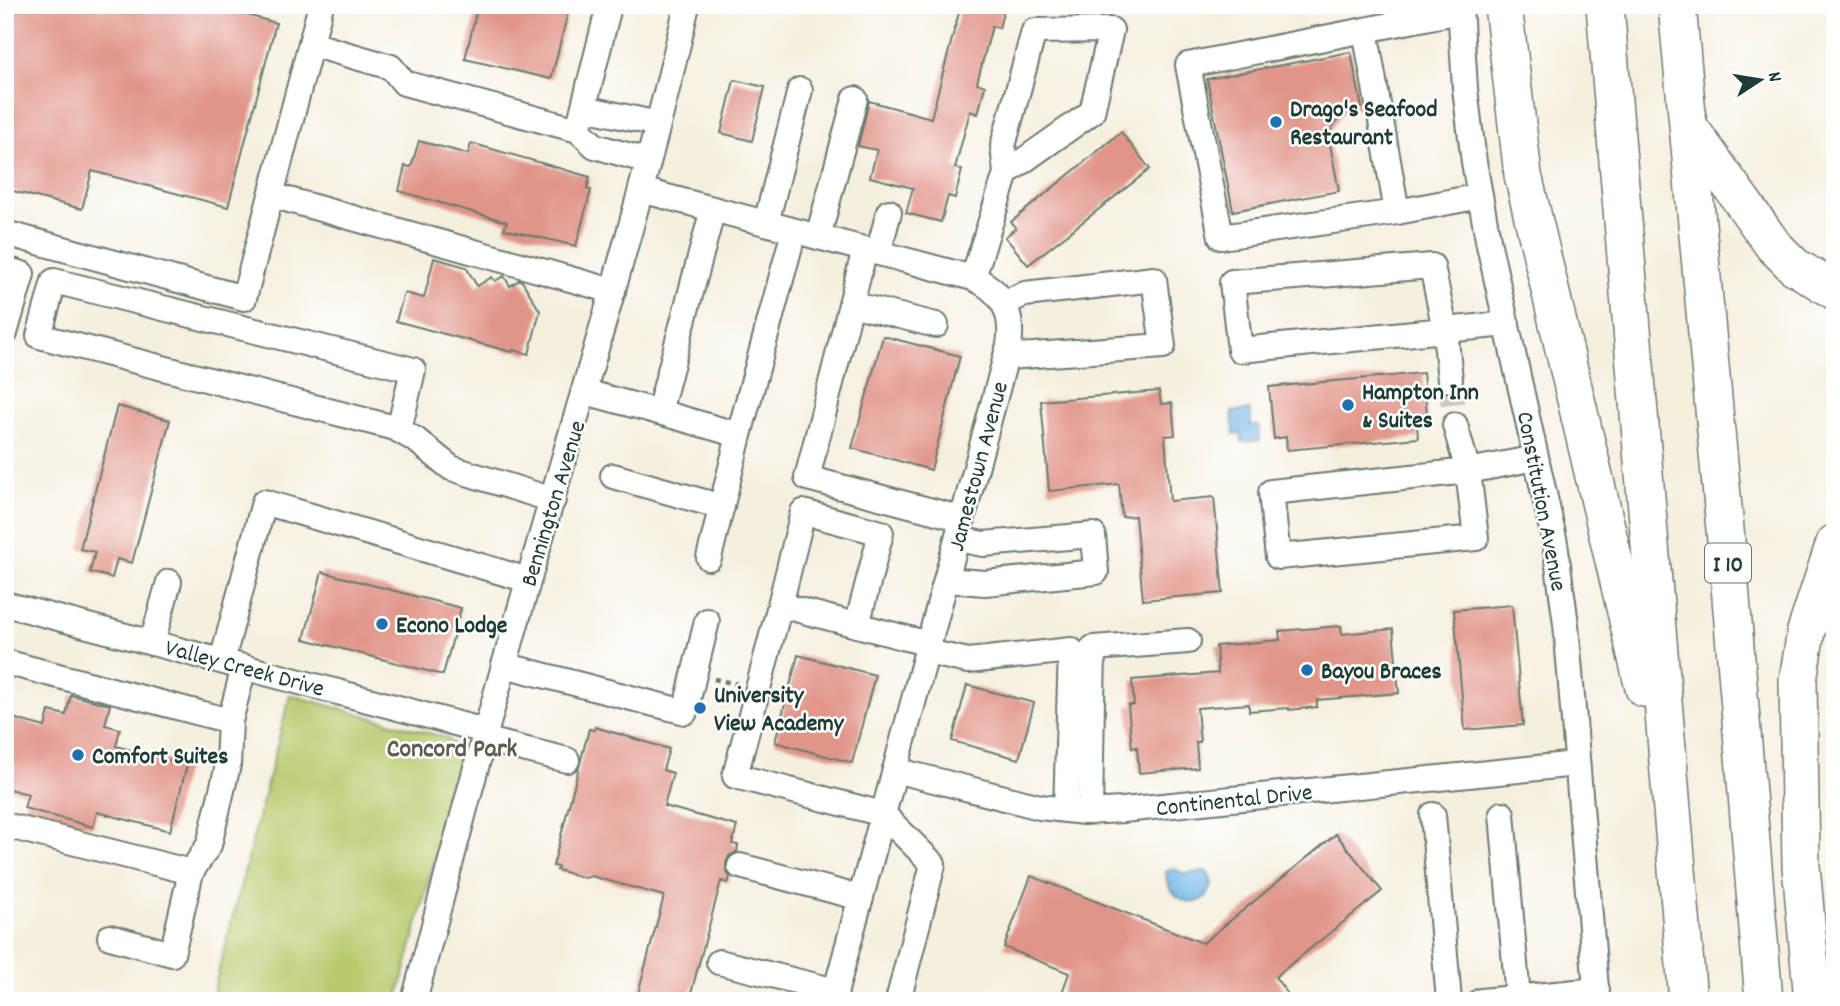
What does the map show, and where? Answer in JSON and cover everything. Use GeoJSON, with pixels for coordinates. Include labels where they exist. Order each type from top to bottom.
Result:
{"type":"FeatureCollection","features":[{"type":"Feature","properties":{"kind":"highway"},"geometry":{"type":"LineString","coordinates":[[1503,5],[1523,176],[1672,805]]}},
{"type":"Feature","properties":{"kind":"highway"},"geometry":{"type":"LineString","coordinates":[[1606,7],[1688,1001]]}},
{"type":"Feature","properties":{"kind":"highway","name":"I 10"},"geometry":{"type":"LineString","coordinates":[[1678,10],[1764,1001]]}},
{"type":"Feature","properties":{"kind":"highway"},"geometry":{"type":"LineString","coordinates":[[1688,126],[1773,245],[1794,266],[1835,290]]}},
{"type":"Feature","properties":{"kind":"highway"},"geometry":{"type":"LineString","coordinates":[[1813,1001],[1801,866],[1798,680],[1806,631],[1835,543]]}},
{"type":"Feature","properties":{"kind":"street"},"geometry":{"type":"LineString","coordinates":[[5,233],[244,298],[321,5]]}},
{"type":"Feature","properties":{"kind":"street","name":"Bennington Avenue"},"geometry":{"type":"LineString","coordinates":[[414,1001],[484,735],[641,190],[687,5]]}},
{"type":"Feature","properties":{"kind":"street"},"geometry":{"type":"LineString","coordinates":[[1460,8],[1188,65],[1220,237],[1396,212],[1480,196]]}},
{"type":"Feature","properties":{"kind":"street","name":"Constitution Avenue"},"geometry":{"type":"LineString","coordinates":[[1460,8],[1465,89],[1480,196],[1555,543],[1564,611],[1597,996]]}},
{"type":"Feature","properties":{"kind":"street"},"geometry":{"type":"LineString","coordinates":[[608,10],[581,119],[595,146],[648,161]]}},
{"type":"Feature","properties":{"kind":"street"},"geometry":{"type":"LineString","coordinates":[[973,278],[1006,173],[1003,146],[1034,32],[1111,30],[1093,112],[1006,173]]}},
{"type":"Feature","properties":{"kind":"street"},"geometry":{"type":"LineString","coordinates":[[1365,30],[1396,212]]}},
{"type":"Feature","properties":{"kind":"street"},"geometry":{"type":"LineString","coordinates":[[311,44],[391,67],[404,83],[581,119],[658,124]]}},
{"type":"Feature","properties":{"kind":"street"},"geometry":{"type":"LineString","coordinates":[[766,223],[800,90]]}},
{"type":"Feature","properties":{"kind":"street"},"geometry":{"type":"LineString","coordinates":[[709,558],[739,435],[806,234],[855,99]]}},
{"type":"Feature","properties":{"kind":"street"},"geometry":{"type":"LineString","coordinates":[[641,190],[973,278],[986,283],[1004,303],[1026,294],[1154,279],[1163,346],[1006,357]]}},
{"type":"Feature","properties":{"kind":"street"},"geometry":{"type":"LineString","coordinates":[[271,195],[613,291]]}},
{"type":"Feature","properties":{"kind":"street"},"geometry":{"type":"LineString","coordinates":[[659,412],[713,209]]}},
{"type":"Feature","properties":{"kind":"street"},"geometry":{"type":"LineString","coordinates":[[889,212],[851,304],[807,478],[960,529],[983,544],[1093,535],[1097,572],[985,583],[947,580]]}},
{"type":"Feature","properties":{"kind":"street"},"geometry":{"type":"LineString","coordinates":[[1450,380],[1445,330],[1432,266],[1232,282],[1240,350],[1445,330],[1507,324]]}},
{"type":"Feature","properties":{"kind":"street"},"geometry":{"type":"LineString","coordinates":[[5,269],[22,274],[5,333]]}},
{"type":"Feature","properties":{"kind":"street"},"geometry":{"type":"LineString","coordinates":[[399,430],[413,370],[54,281],[39,336],[399,430],[451,468],[553,500]]}},
{"type":"Feature","properties":{"kind":"street","name":"Jamestown Avenue"},"geometry":{"type":"LineString","coordinates":[[834,996],[1006,357],[1011,323],[1004,303]]}},
{"type":"Feature","properties":{"kind":"street"},"geometry":{"type":"LineString","coordinates":[[851,304],[936,325]]}},
{"type":"Feature","properties":{"kind":"street"},"geometry":{"type":"LineString","coordinates":[[585,391],[739,435]]}},
{"type":"Feature","properties":{"kind":"street"},"geometry":{"type":"LineString","coordinates":[[1455,425],[1468,471],[1476,538],[1278,557],[1271,492],[1468,471],[1536,458]]}},
{"type":"Feature","properties":{"kind":"street"},"geometry":{"type":"LineString","coordinates":[[613,476],[722,507]]}},
{"type":"Feature","properties":{"kind":"street"},"geometry":{"type":"LineString","coordinates":[[110,937],[172,954],[191,872],[209,845],[228,765],[233,664],[264,502],[528,580]]}},
{"type":"Feature","properties":{"kind":"street"},"geometry":{"type":"LineString","coordinates":[[857,625],[881,533],[803,512],[734,776],[883,814],[933,864],[898,1001]]}},
{"type":"Feature","properties":{"kind":"street"},"geometry":{"type":"LineString","coordinates":[[152,643],[170,582]]}},
{"type":"Feature","properties":{"kind":"street","name":"Valley Creek Drive"},"geometry":{"type":"LineString","coordinates":[[5,604],[233,664],[567,760]]}},
{"type":"Feature","properties":{"kind":"street"},"geometry":{"type":"LineString","coordinates":[[780,605],[857,625],[968,661],[1071,650],[1078,811]]}},
{"type":"Feature","properties":{"kind":"street"},"geometry":{"type":"LineString","coordinates":[[504,665],[685,712],[707,621]]}},
{"type":"Feature","properties":{"kind":"street"},"geometry":{"type":"LineString","coordinates":[[1078,811],[1093,648],[1188,641]]}},
{"type":"Feature","properties":{"kind":"street"},"geometry":{"type":"LineString","coordinates":[[5,662],[230,721]]}},
{"type":"Feature","properties":{"kind":"street","name":"Continental Drive"},"geometry":{"type":"LineString","coordinates":[[895,770],[1040,807],[1078,811],[1577,764]]}},
{"type":"Feature","properties":{"kind":"street"},"geometry":{"type":"LineString","coordinates":[[1502,814],[1518,998]]}},
{"type":"Feature","properties":{"kind":"street"},"geometry":{"type":"LineString","coordinates":[[1433,815],[1450,1001]]}},
{"type":"Feature","properties":{"kind":"street"},"geometry":{"type":"LineString","coordinates":[[5,825],[191,872]]}},
{"type":"Feature","properties":{"kind":"street"},"geometry":{"type":"LineString","coordinates":[[740,866],[861,898]]}},
{"type":"Feature","properties":{"kind":"street"},"geometry":{"type":"LineString","coordinates":[[719,962],[834,996]]}},
{"type":"Feature","properties":{"kind":"street"},"geometry":{"type":"LineString","coordinates":[[1481,1001],[1597,996]]}},
{"type":"Feature","properties":{"kind":"green space"},"geometry":{"type":"Polygon","coordinates":[[[290,695],[447,738],[456,750],[457,774],[397,1001],[211,1001],[290,695]]]}},
{"type":"Feature","properties":{"kind":"water"},"geometry":{"type":"Polygon","coordinates":[[[1250,410],[1251,425],[1258,425],[1260,440],[1242,442],[1241,433],[1234,434],[1232,412],[1250,410]]]}},
{"type":"Feature","properties":{"kind":"water"},"geometry":{"type":"Polygon","coordinates":[[[1172,868],[1184,874],[1204,871],[1208,873],[1212,883],[1202,900],[1186,901],[1172,891],[1166,872],[1172,868]]]}},
{"type":"Feature","properties":{"kind":"building"},"geometry":{"type":"Polygon","coordinates":[[[5,5],[211,5],[276,23],[228,207],[92,171],[82,209],[5,189],[5,5]]]}},
{"type":"Feature","properties":{"kind":"building"},"geometry":{"type":"Polygon","coordinates":[[[478,5],[570,5],[551,79],[465,59],[478,5]]]}},
{"type":"Feature","properties":{"kind":"building"},"geometry":{"type":"Polygon","coordinates":[[[961,5],[1005,5],[999,28],[992,26],[977,83],[985,86],[978,114],[970,111],[955,168],[962,170],[955,198],[948,196],[941,222],[906,213],[913,188],[870,177],[877,150],[858,146],[869,101],[931,118],[961,5]]]}},
{"type":"Feature","properties":{"kind":"building","name":"Drago's Seafood Restaurant"},"geometry":{"type":"Polygon","coordinates":[[[1351,52],[1362,108],[1344,111],[1328,134],[1339,191],[1233,211],[1207,79],[1351,52]]]}},
{"type":"Feature","properties":{"kind":"building"},"geometry":{"type":"Polygon","coordinates":[[[734,80],[765,87],[752,141],[721,133],[734,80]]]}},
{"type":"Feature","properties":{"kind":"building"},"geometry":{"type":"Polygon","coordinates":[[[1121,132],[1150,169],[1028,265],[1005,237],[1016,228],[1011,222],[1121,132]]]}},
{"type":"Feature","properties":{"kind":"building"},"geometry":{"type":"Polygon","coordinates":[[[419,141],[468,154],[471,144],[478,145],[590,177],[587,189],[591,190],[576,246],[504,229],[507,222],[399,191],[405,166],[411,167],[419,141]]]}},
{"type":"Feature","properties":{"kind":"building"},"geometry":{"type":"Polygon","coordinates":[[[434,258],[466,267],[477,286],[492,277],[495,281],[504,276],[510,286],[522,281],[540,311],[529,354],[513,350],[512,352],[396,321],[404,293],[424,298],[434,258]]]}},
{"type":"Feature","properties":{"kind":"building"},"geometry":{"type":"Polygon","coordinates":[[[883,336],[960,356],[931,470],[852,448],[883,336]]]}},
{"type":"Feature","properties":{"kind":"building","name":"Hampton Inn & Suites"},"geometry":{"type":"Polygon","coordinates":[[[1423,373],[1428,424],[1417,425],[1418,438],[1287,450],[1286,437],[1274,439],[1269,387],[1423,373]]]}},
{"type":"Feature","properties":{"kind":"building"},"geometry":{"type":"Polygon","coordinates":[[[1159,391],[1161,404],[1172,403],[1175,435],[1165,436],[1170,501],[1214,497],[1223,593],[1143,600],[1135,516],[1122,517],[1119,484],[1049,491],[1041,401],[1159,391]]]}},
{"type":"Feature","properties":{"kind":"building"},"geometry":{"type":"Polygon","coordinates":[[[117,406],[170,420],[132,563],[117,559],[112,578],[90,572],[95,552],[80,549],[117,406]]]}},
{"type":"Feature","properties":{"kind":"building","name":"Econo Lodge"},"geometry":{"type":"Polygon","coordinates":[[[322,572],[461,608],[443,675],[304,639],[322,572]]]}},
{"type":"Feature","properties":{"kind":"building"},"geometry":{"type":"Polygon","coordinates":[[[1512,605],[1523,725],[1465,730],[1454,610],[1512,605]]]}},
{"type":"Feature","properties":{"kind":"building","name":"Bayou Braces"},"geometry":{"type":"Polygon","coordinates":[[[1341,626],[1342,634],[1393,629],[1399,693],[1317,700],[1317,707],[1289,710],[1249,711],[1249,704],[1197,708],[1200,742],[1196,742],[1198,768],[1139,773],[1137,747],[1132,748],[1128,705],[1134,705],[1132,680],[1218,673],[1216,646],[1280,640],[1279,631],[1341,626]]]}},
{"type":"Feature","properties":{"kind":"building"},"geometry":{"type":"Polygon","coordinates":[[[798,655],[875,675],[852,763],[775,742],[798,655]]]}},
{"type":"Feature","properties":{"kind":"building"},"geometry":{"type":"Polygon","coordinates":[[[967,685],[1034,703],[1019,759],[952,741],[967,685]]]}},
{"type":"Feature","properties":{"kind":"building","name":"Comfort Suites"},"geometry":{"type":"Polygon","coordinates":[[[71,695],[110,705],[105,725],[120,729],[116,746],[187,765],[170,831],[97,812],[93,827],[24,808],[28,794],[5,788],[5,716],[45,727],[49,711],[66,715],[71,695]]]}},
{"type":"Feature","properties":{"kind":"building"},"geometry":{"type":"Polygon","coordinates":[[[595,727],[669,749],[663,770],[673,773],[664,806],[737,826],[732,844],[738,845],[737,852],[729,856],[726,863],[726,871],[730,877],[728,883],[721,881],[689,1001],[636,1001],[664,896],[591,876],[585,878],[557,870],[558,867],[553,866],[589,729],[595,730],[595,727]]]}},
{"type":"Feature","properties":{"kind":"building"},"geometry":{"type":"Polygon","coordinates":[[[1336,834],[1382,891],[1275,977],[1293,1001],[1059,1001],[1069,973],[1004,947],[1031,876],[1203,943],[1336,834]]]}},
{"type":"Feature","properties":{"kind":"tunnel"},"geometry":{"type":"LineString","coordinates":[[1450,380],[1455,425]]}},
{"type":"Feature","properties":{"kind":"place","name":"Drago's Seafood Restaurant"},"geometry":{"type":"Point","coordinates":[1276,122]}},
{"type":"Feature","properties":{"kind":"place","name":"Hampton Inn & Suites"},"geometry":{"type":"Point","coordinates":[1348,405]}},
{"type":"Feature","properties":{"kind":"place","name":"Econo Lodge"},"geometry":{"type":"Point","coordinates":[382,624]}},
{"type":"Feature","properties":{"kind":"place","name":"Bayou Braces"},"geometry":{"type":"Point","coordinates":[1307,670]}},
{"type":"Feature","properties":{"kind":"place","name":"University View Academy"},"geometry":{"type":"Point","coordinates":[700,708]}},
{"type":"Feature","properties":{"kind":"place","name":"Comfort Suites"},"geometry":{"type":"Point","coordinates":[78,755]}},
{"type":"Feature","properties":{"kind":"district","name":"Concord Park"},"geometry":{"type":"Point","coordinates":[452,747]}}]}
